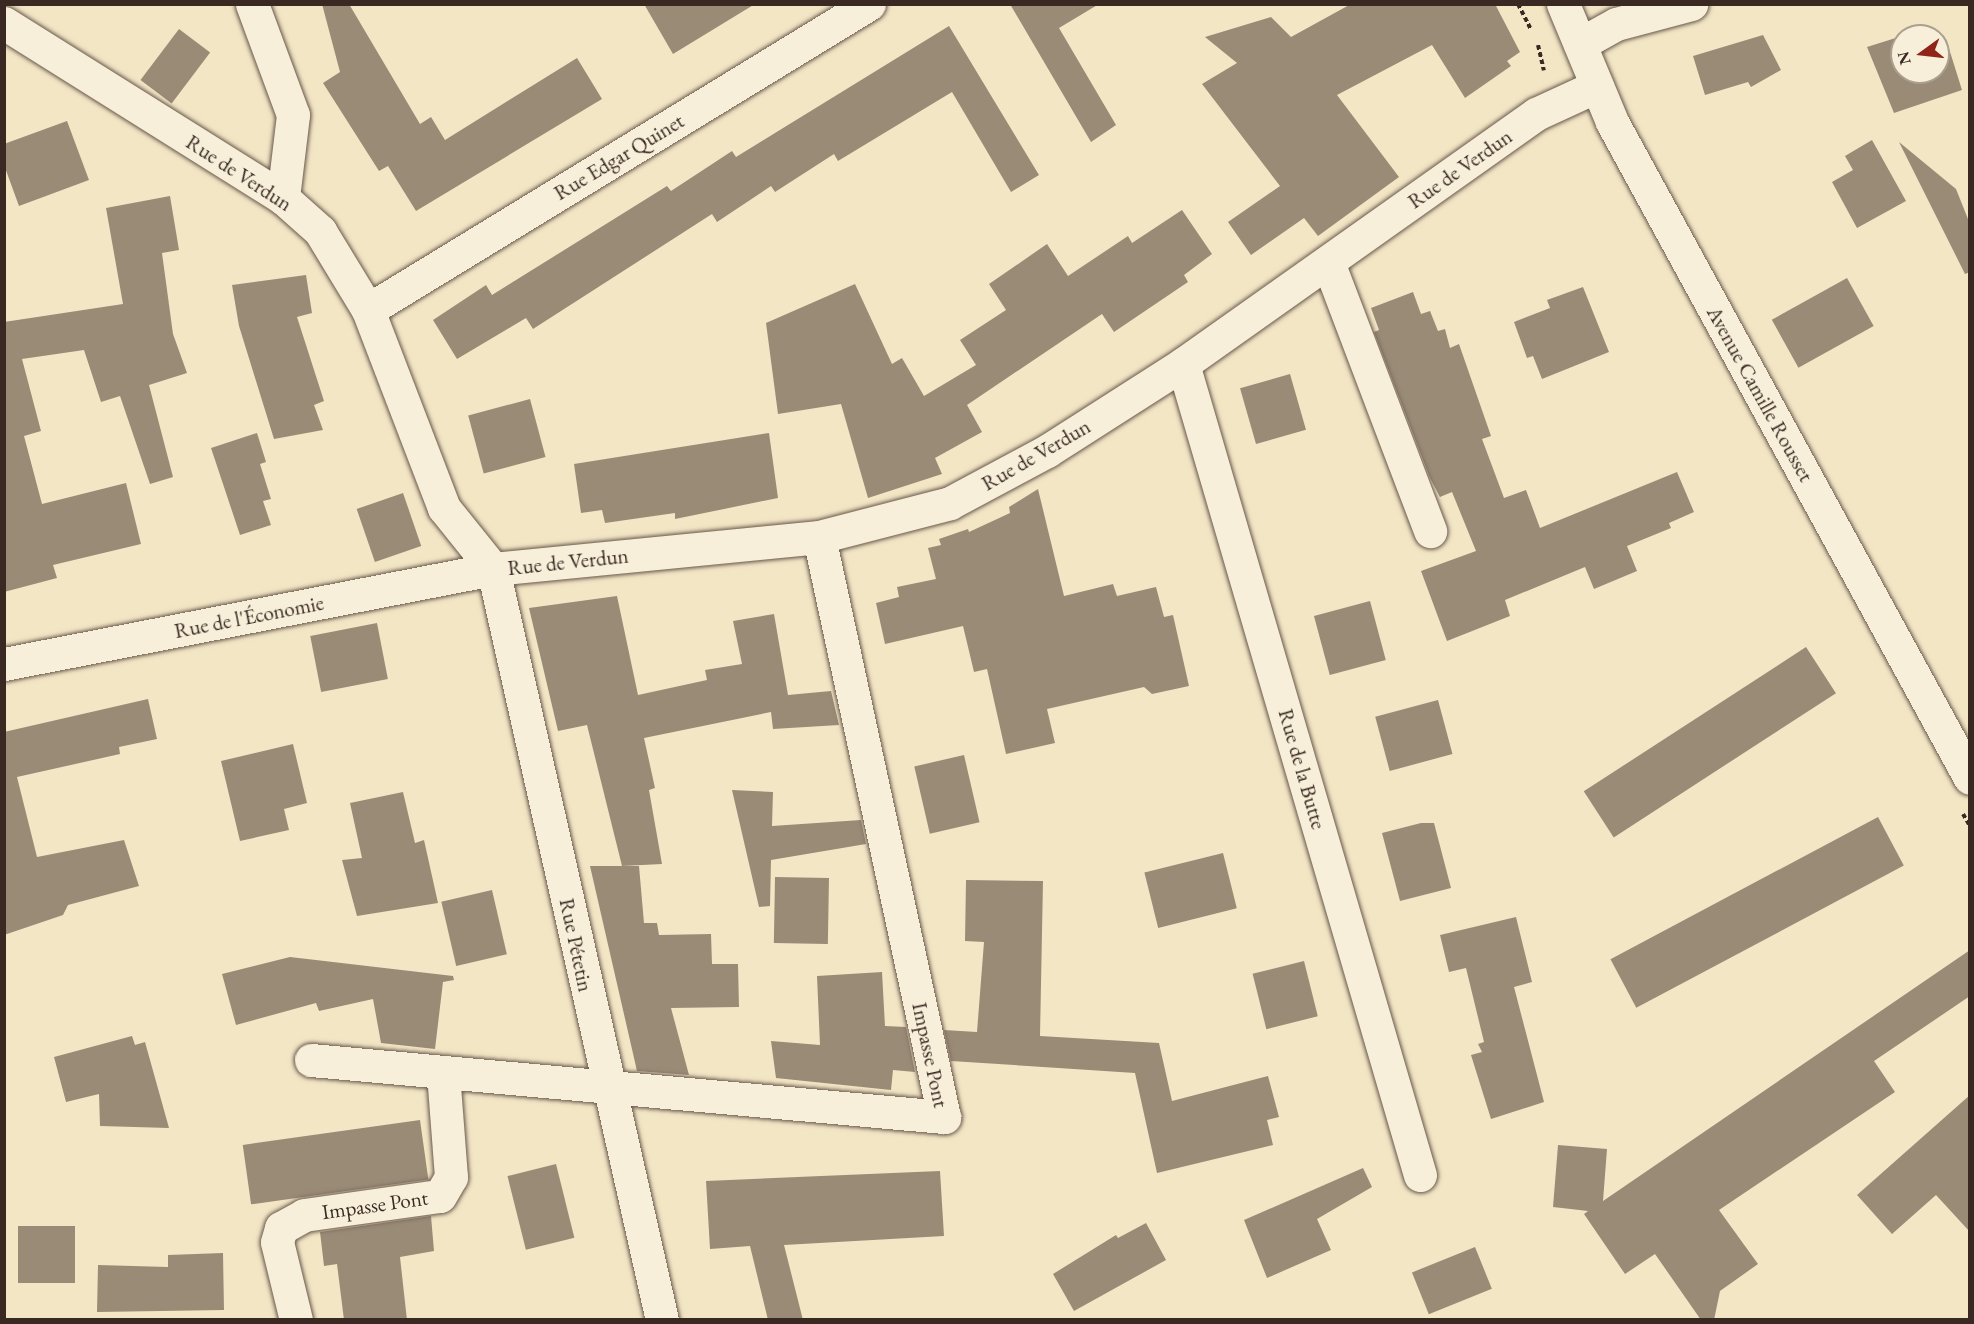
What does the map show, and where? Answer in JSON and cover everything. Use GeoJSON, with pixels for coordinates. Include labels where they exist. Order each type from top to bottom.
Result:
{"type":"FeatureCollection","features":[{"type":"Feature","properties":{"kind":"street"},"geometry":{"type":"LineString","coordinates":[[252,4],[293,115],[283,198]]}},
{"type":"Feature","properties":{"kind":"street","name":"Rue Edgar Quinet"},"geometry":{"type":"LineString","coordinates":[[368,310],[869,4]]}},
{"type":"Feature","properties":{"kind":"street","name":"Avenue Camille Rousset"},"geometry":{"type":"LineString","coordinates":[[1563,4],[1612,122],[1970,778]]}},
{"type":"Feature","properties":{"kind":"street"},"geometry":{"type":"LineString","coordinates":[[1580,44],[1616,24],[1691,4]]}},
{"type":"Feature","properties":{"kind":"street","name":"Rue de Verdun"},"geometry":{"type":"LineString","coordinates":[[4,23],[283,198],[320,231],[368,310],[444,508],[493,569],[819,537],[950,503],[1047,451],[1183,364],[1536,114],[1597,86]]}},
{"type":"Feature","properties":{"kind":"street"},"geometry":{"type":"LineString","coordinates":[[1328,262],[1430,531]]}},
{"type":"Feature","properties":{"kind":"street","name":"Rue de la Butte"},"geometry":{"type":"LineString","coordinates":[[1183,364],[1420,1175]]}},
{"type":"Feature","properties":{"kind":"street","name":"Impasse Pont"},"geometry":{"type":"LineString","coordinates":[[311,1060],[944,1117],[819,537]]}},
{"type":"Feature","properties":{"kind":"street","name":"Rue de l'Économie"},"geometry":{"type":"LineString","coordinates":[[4,664],[493,569]]}},
{"type":"Feature","properties":{"kind":"street","name":"Rue Pétetin"},"geometry":{"type":"LineString","coordinates":[[493,569],[662,1320]]}},
{"type":"Feature","properties":{"kind":"street","name":"Impasse Pont"},"geometry":{"type":"LineString","coordinates":[[296,1320],[277,1242],[281,1228],[304,1215],[440,1196],[451,1177],[443,1072]]}},
{"type":"Feature","properties":{"kind":"building"},"geometry":{"type":"Polygon","coordinates":[[[322,4],[349,4],[420,124],[431,117],[445,140],[577,58],[602,99],[416,211],[388,166],[379,171],[323,83],[340,72],[322,4]]]}},
{"type":"Feature","properties":{"kind":"building"},"geometry":{"type":"Polygon","coordinates":[[[644,4],[755,4],[673,54],[644,4]]]}},
{"type":"Feature","properties":{"kind":"building"},"geometry":{"type":"Polygon","coordinates":[[[1010,4],[1099,4],[1059,28],[1116,125],[1091,142],[1010,4]]]}},
{"type":"Feature","properties":{"kind":"building"},"geometry":{"type":"Polygon","coordinates":[[[1351,4],[1495,4],[1520,52],[1507,61],[1511,66],[1465,98],[1432,45],[1337,95],[1399,177],[1318,236],[1304,218],[1251,255],[1228,222],[1280,186],[1202,84],[1237,63],[1205,37],[1271,17],[1291,37],[1351,4]]]}},
{"type":"Feature","properties":{"kind":"building"},"geometry":{"type":"Polygon","coordinates":[[[949,26],[1039,175],[1011,192],[952,92],[838,161],[834,154],[775,192],[771,186],[717,222],[712,214],[533,329],[526,318],[457,359],[433,320],[486,285],[492,295],[667,186],[671,191],[732,151],[736,157],[949,26]]]}},
{"type":"Feature","properties":{"kind":"building"},"geometry":{"type":"Polygon","coordinates":[[[179,29],[210,52],[172,104],[140,80],[179,29]]]}},
{"type":"Feature","properties":{"kind":"building"},"geometry":{"type":"Polygon","coordinates":[[[1763,35],[1781,70],[1751,87],[1748,82],[1705,95],[1693,56],[1763,35]]]}},
{"type":"Feature","properties":{"kind":"building"},"geometry":{"type":"Polygon","coordinates":[[[1890,40],[1890,84],[1950,84],[1950,52],[1962,90],[1894,113],[1867,47],[1890,40]]]}},
{"type":"Feature","properties":{"kind":"building"},"geometry":{"type":"Polygon","coordinates":[[[67,121],[89,180],[19,206],[4,165],[4,144],[67,121]]]}},
{"type":"Feature","properties":{"kind":"building"},"geometry":{"type":"Polygon","coordinates":[[[1872,140],[1906,201],[1857,228],[1832,182],[1853,170],[1845,156],[1872,140]]]}},
{"type":"Feature","properties":{"kind":"building"},"geometry":{"type":"Polygon","coordinates":[[[1899,142],[1956,189],[1970,224],[1970,272],[1965,274],[1899,142]]]}},
{"type":"Feature","properties":{"kind":"building"},"geometry":{"type":"Polygon","coordinates":[[[170,196],[179,250],[162,253],[173,334],[187,373],[149,385],[173,477],[150,484],[120,396],[101,402],[84,350],[22,359],[41,431],[24,436],[42,504],[126,483],[141,544],[53,565],[57,578],[4,592],[4,322],[123,304],[106,208],[170,196]]]}},
{"type":"Feature","properties":{"kind":"building"},"geometry":{"type":"Polygon","coordinates":[[[1182,210],[1212,254],[1184,275],[1188,282],[1114,332],[1102,314],[967,405],[982,432],[935,458],[942,474],[868,498],[841,404],[778,414],[766,323],[855,284],[892,364],[902,358],[924,396],[976,365],[960,340],[1006,310],[989,284],[1047,244],[1068,276],[1128,236],[1132,243],[1182,210]]]}},
{"type":"Feature","properties":{"kind":"building"},"geometry":{"type":"Polygon","coordinates":[[[306,275],[312,313],[297,317],[324,401],[314,405],[323,430],[274,439],[239,326],[232,285],[306,275]]]}},
{"type":"Feature","properties":{"kind":"building"},"geometry":{"type":"Polygon","coordinates":[[[1847,278],[1874,326],[1798,368],[1772,320],[1847,278]]]}},
{"type":"Feature","properties":{"kind":"building"},"geometry":{"type":"Polygon","coordinates":[[[1583,287],[1609,352],[1542,379],[1533,356],[1527,358],[1514,322],[1550,308],[1547,300],[1583,287]]]}},
{"type":"Feature","properties":{"kind":"building"},"geometry":{"type":"Polygon","coordinates":[[[1413,292],[1421,314],[1430,311],[1438,331],[1445,329],[1450,348],[1459,344],[1491,436],[1482,439],[1504,498],[1526,490],[1540,528],[1677,472],[1694,512],[1669,523],[1671,528],[1627,546],[1637,571],[1594,589],[1585,567],[1505,600],[1510,616],[1447,641],[1421,571],[1476,551],[1452,492],[1440,497],[1430,478],[1374,332],[1379,330],[1371,308],[1413,292]]]}},
{"type":"Feature","properties":{"kind":"building"},"geometry":{"type":"Polygon","coordinates":[[[1290,374],[1306,430],[1256,444],[1240,388],[1290,374]]]}},
{"type":"Feature","properties":{"kind":"building"},"geometry":{"type":"Polygon","coordinates":[[[530,399],[546,457],[484,474],[468,416],[530,399]]]}},
{"type":"Feature","properties":{"kind":"building"},"geometry":{"type":"Polygon","coordinates":[[[257,433],[266,462],[260,464],[271,499],[263,501],[271,525],[240,535],[211,448],[257,433]]]}},
{"type":"Feature","properties":{"kind":"building"},"geometry":{"type":"Polygon","coordinates":[[[769,433],[778,498],[675,519],[675,513],[605,523],[602,510],[581,513],[574,464],[769,433]]]}},
{"type":"Feature","properties":{"kind":"building"},"geometry":{"type":"Polygon","coordinates":[[[1038,489],[1064,596],[1113,584],[1117,596],[1156,587],[1164,617],[1173,615],[1189,686],[1152,694],[1144,687],[1047,709],[1055,743],[1006,754],[987,669],[974,672],[963,626],[885,644],[876,603],[899,597],[897,587],[936,579],[928,548],[941,545],[939,539],[968,529],[969,532],[1010,513],[1009,507],[1038,489]]]}},
{"type":"Feature","properties":{"kind":"building"},"geometry":{"type":"Polygon","coordinates":[[[403,493],[421,546],[375,562],[357,509],[403,493]]]}},
{"type":"Feature","properties":{"kind":"building"},"geometry":{"type":"Polygon","coordinates":[[[617,596],[638,695],[707,680],[705,670],[742,664],[733,621],[774,614],[788,695],[831,691],[839,725],[773,729],[771,712],[644,738],[655,788],[649,790],[662,864],[622,866],[587,725],[558,731],[529,608],[617,596]]]}},
{"type":"Feature","properties":{"kind":"building"},"geometry":{"type":"Polygon","coordinates":[[[1370,601],[1386,660],[1330,675],[1314,616],[1370,601]]]}},
{"type":"Feature","properties":{"kind":"building"},"geometry":{"type":"Polygon","coordinates":[[[377,623],[388,679],[321,692],[310,636],[377,623]]]}},
{"type":"Feature","properties":{"kind":"building"},"geometry":{"type":"Polygon","coordinates":[[[1806,647],[1836,693],[1614,837],[1584,791],[1806,647]]]}},
{"type":"Feature","properties":{"kind":"building"},"geometry":{"type":"Polygon","coordinates":[[[148,699],[157,739],[119,747],[120,754],[17,777],[37,857],[124,840],[139,886],[68,905],[63,915],[4,935],[4,732],[148,699]]]}},
{"type":"Feature","properties":{"kind":"building"},"geometry":{"type":"Polygon","coordinates":[[[1438,700],[1452,754],[1390,771],[1375,717],[1438,700]]]}},
{"type":"Feature","properties":{"kind":"building"},"geometry":{"type":"Polygon","coordinates":[[[293,744],[307,803],[284,809],[289,830],[240,841],[221,761],[293,744]]]}},
{"type":"Feature","properties":{"kind":"building"},"geometry":{"type":"Polygon","coordinates":[[[964,755],[980,822],[930,834],[914,766],[964,755]]]}},
{"type":"Feature","properties":{"kind":"building"},"geometry":{"type":"Polygon","coordinates":[[[732,790],[773,792],[772,826],[861,820],[866,844],[771,860],[770,906],[759,907],[732,790]]]}},
{"type":"Feature","properties":{"kind":"building"},"geometry":{"type":"Polygon","coordinates":[[[403,792],[415,843],[424,840],[438,903],[357,916],[342,860],[362,858],[350,803],[403,792]]]}},
{"type":"Feature","properties":{"kind":"building"},"geometry":{"type":"Polygon","coordinates":[[[1878,817],[1904,866],[1636,1008],[1610,959],[1878,817]]]}},
{"type":"Feature","properties":{"kind":"building"},"geometry":{"type":"Polygon","coordinates":[[[1421,823],[1434,823],[1451,888],[1400,901],[1382,833],[1421,823]]]}},
{"type":"Feature","properties":{"kind":"building"},"geometry":{"type":"Polygon","coordinates":[[[1223,853],[1237,908],[1158,928],[1144,873],[1223,853]]]}},
{"type":"Feature","properties":{"kind":"building"},"geometry":{"type":"Polygon","coordinates":[[[590,866],[639,866],[644,923],[657,923],[659,935],[711,934],[712,964],[738,964],[739,1007],[671,1008],[689,1075],[637,1071],[590,866]]]}},
{"type":"Feature","properties":{"kind":"building"},"geometry":{"type":"Polygon","coordinates":[[[775,877],[829,878],[828,944],[774,943],[775,877]]]}},
{"type":"Feature","properties":{"kind":"building"},"geometry":{"type":"Polygon","coordinates":[[[966,880],[1043,881],[1040,1036],[1159,1043],[1172,1101],[1268,1076],[1279,1117],[1267,1120],[1273,1145],[1157,1173],[1135,1073],[951,1061],[944,1030],[977,1032],[984,942],[965,941],[966,880]]]}},
{"type":"Feature","properties":{"kind":"building"},"geometry":{"type":"Polygon","coordinates":[[[492,890],[507,954],[456,966],[441,902],[492,890]]]}},
{"type":"Feature","properties":{"kind":"building"},"geometry":{"type":"Polygon","coordinates":[[[1516,917],[1532,982],[1514,987],[1544,1102],[1491,1119],[1471,1055],[1482,1052],[1478,1044],[1484,1042],[1466,968],[1449,972],[1440,935],[1516,917]]]}},
{"type":"Feature","properties":{"kind":"building"},"geometry":{"type":"Polygon","coordinates":[[[1970,950],[1970,996],[1874,1061],[1895,1092],[1719,1210],[1758,1264],[1720,1291],[1714,1320],[1701,1320],[1655,1254],[1625,1274],[1584,1214],[1588,1211],[1553,1207],[1558,1145],[1607,1149],[1603,1201],[1970,950]]]}},
{"type":"Feature","properties":{"kind":"building"},"geometry":{"type":"Polygon","coordinates":[[[290,957],[453,976],[454,980],[443,982],[435,1049],[381,1043],[373,999],[319,1011],[316,1003],[236,1025],[222,974],[290,957]]]}},
{"type":"Feature","properties":{"kind":"building"},"geometry":{"type":"Polygon","coordinates":[[[1304,961],[1318,1016],[1266,1029],[1253,974],[1304,961]]]}},
{"type":"Feature","properties":{"kind":"building"},"geometry":{"type":"Polygon","coordinates":[[[882,972],[885,1026],[906,1027],[915,1072],[893,1070],[891,1090],[776,1078],[771,1041],[820,1045],[817,976],[882,972]]]}},
{"type":"Feature","properties":{"kind":"building"},"geometry":{"type":"Polygon","coordinates":[[[132,1036],[135,1045],[145,1042],[169,1128],[100,1126],[99,1094],[66,1102],[54,1057],[132,1036]]]}},
{"type":"Feature","properties":{"kind":"building"},"geometry":{"type":"Polygon","coordinates":[[[1970,1095],[1970,1232],[1936,1195],[1892,1234],[1857,1195],[1970,1095]]]}},
{"type":"Feature","properties":{"kind":"building"},"geometry":{"type":"Polygon","coordinates":[[[420,1120],[428,1179],[251,1204],[243,1145],[420,1120]]]}},
{"type":"Feature","properties":{"kind":"building"},"geometry":{"type":"Polygon","coordinates":[[[556,1164],[574,1238],[526,1250],[507,1176],[556,1164]]]}},
{"type":"Feature","properties":{"kind":"building"},"geometry":{"type":"Polygon","coordinates":[[[1363,1168],[1372,1187],[1317,1219],[1331,1250],[1267,1278],[1244,1220],[1363,1168]]]}},
{"type":"Feature","properties":{"kind":"building"},"geometry":{"type":"Polygon","coordinates":[[[940,1171],[944,1236],[784,1245],[803,1320],[768,1320],[750,1246],[710,1249],[706,1181],[940,1171]]]}},
{"type":"Feature","properties":{"kind":"building"},"geometry":{"type":"Polygon","coordinates":[[[431,1216],[434,1251],[400,1257],[407,1320],[344,1320],[337,1264],[324,1266],[320,1232],[431,1216]]]}},
{"type":"Feature","properties":{"kind":"building"},"geometry":{"type":"Polygon","coordinates":[[[1146,1223],[1166,1260],[1074,1311],[1053,1274],[1116,1235],[1118,1238],[1146,1223]]]}},
{"type":"Feature","properties":{"kind":"building"},"geometry":{"type":"Polygon","coordinates":[[[18,1226],[75,1226],[75,1283],[18,1283],[18,1226]]]}},
{"type":"Feature","properties":{"kind":"building"},"geometry":{"type":"Polygon","coordinates":[[[1475,1247],[1492,1289],[1429,1314],[1412,1272],[1475,1247]]]}},
{"type":"Feature","properties":{"kind":"building"},"geometry":{"type":"Polygon","coordinates":[[[223,1253],[224,1310],[97,1312],[98,1265],[168,1267],[168,1255],[223,1253]]]}}]}
